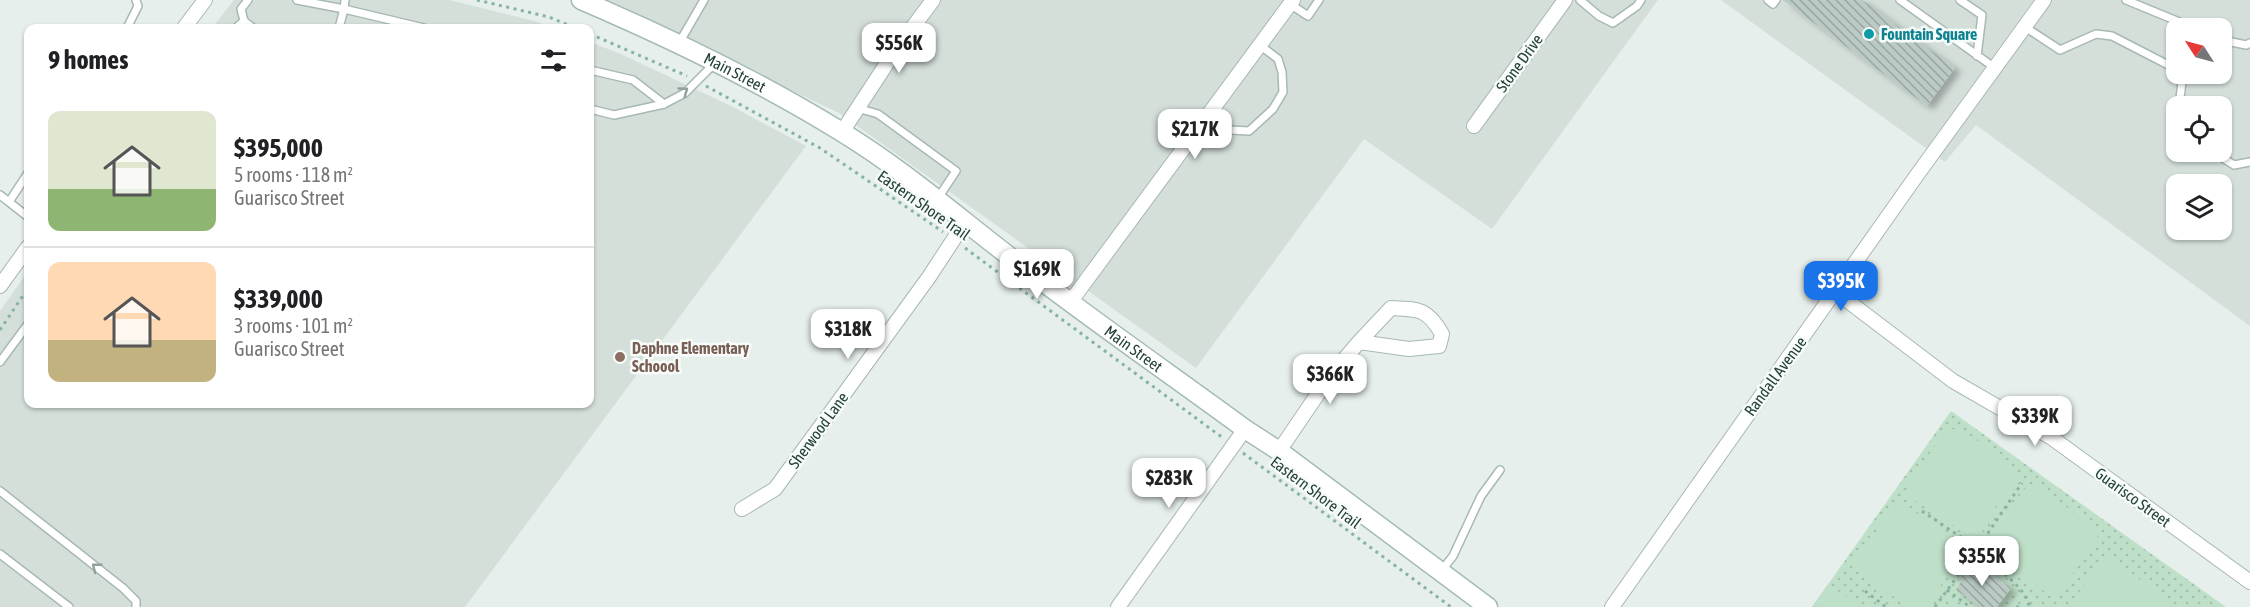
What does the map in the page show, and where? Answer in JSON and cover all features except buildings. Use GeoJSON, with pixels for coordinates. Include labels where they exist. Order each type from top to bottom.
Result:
{"type":"FeatureCollection","features":[{"type":"Feature","properties":{"kind":"main road","name":"Main Street"},"geometry":{"type":"LineString","coordinates":[[581,0],[717,62],[842,132],[1245,429],[1279,451],[1488,607]]}},
{"type":"Feature","properties":{"kind":"street"},"geometry":{"type":"LineString","coordinates":[[187,24],[205,0]]}},
{"type":"Feature","properties":{"kind":"street"},"geometry":{"type":"LineString","coordinates":[[842,132],[895,51],[933,0]]}},
{"type":"Feature","properties":{"kind":"street","name":"Stone Drive"},"geometry":{"type":"LineString","coordinates":[[1474,126],[1565,0]]}},
{"type":"Feature","properties":{"kind":"street","name":"Randall Avenue"},"geometry":{"type":"LineString","coordinates":[[1612,607],[1917,175],[2044,0]]}},
{"type":"Feature","properties":{"kind":"street"},"geometry":{"type":"LineString","coordinates":[[1071,301],[1292,2]]}},
{"type":"Feature","properties":{"kind":"street","name":"Sherwood Lane"},"geometry":{"type":"LineString","coordinates":[[742,509],[775,489],[929,277],[965,222]]}},
{"type":"Feature","properties":{"kind":"street"},"geometry":{"type":"LineString","coordinates":[[0,286],[24,253]]}},
{"type":"Feature","properties":{"kind":"street","name":"Guarisco Street"},"geometry":{"type":"LineString","coordinates":[[1836,292],[1953,381],[2052,438],[2250,582]]}},
{"type":"Feature","properties":{"kind":"street"},"geometry":{"type":"LineString","coordinates":[[1279,451],[1330,376],[1359,342],[1391,308],[1420,309],[1434,321],[1442,334],[1439,346],[1409,349],[1359,342]]}},
{"type":"Feature","properties":{"kind":"street"},"geometry":{"type":"LineString","coordinates":[[1118,607],[1245,429]]}},
{"type":"Feature","properties":{"kind":"lane"},"geometry":{"type":"LineString","coordinates":[[129,24],[138,6],[136,0]]}},
{"type":"Feature","properties":{"kind":"lane"},"geometry":{"type":"LineString","coordinates":[[248,0],[241,9],[244,21],[248,24]]}},
{"type":"Feature","properties":{"kind":"lane"},"geometry":{"type":"LineString","coordinates":[[297,0],[407,24]]}},
{"type":"Feature","properties":{"kind":"lane"},"geometry":{"type":"LineString","coordinates":[[340,24],[345,0]]}},
{"type":"Feature","properties":{"kind":"lane"},"geometry":{"type":"LineString","coordinates":[[679,44],[704,0]]}},
{"type":"Feature","properties":{"kind":"lane"},"geometry":{"type":"LineString","coordinates":[[1292,2],[1308,16],[1319,0]]}},
{"type":"Feature","properties":{"kind":"lane"},"geometry":{"type":"LineString","coordinates":[[1580,0],[1599,16],[1613,23],[1637,6],[1641,0]]}},
{"type":"Feature","properties":{"kind":"lane"},"geometry":{"type":"LineString","coordinates":[[1768,0],[1773,4],[1776,0]]}},
{"type":"Feature","properties":{"kind":"lane"},"geometry":{"type":"LineString","coordinates":[[1900,0],[1995,68]]}},
{"type":"Feature","properties":{"kind":"lane"},"geometry":{"type":"LineString","coordinates":[[1960,0],[1982,15],[1977,56]]}},
{"type":"Feature","properties":{"kind":"lane"},"geometry":{"type":"LineString","coordinates":[[2126,0],[2170,18]]}},
{"type":"Feature","properties":{"kind":"lane"},"geometry":{"type":"LineString","coordinates":[[241,24],[244,21]]}},
{"type":"Feature","properties":{"kind":"lane"},"geometry":{"type":"LineString","coordinates":[[2025,27],[2060,50],[2096,34],[2112,36],[2166,64]]}},
{"type":"Feature","properties":{"kind":"lane"},"geometry":{"type":"LineString","coordinates":[[2232,42],[2246,45],[2250,43]]}},
{"type":"Feature","properties":{"kind":"lane"},"geometry":{"type":"LineString","coordinates":[[1208,117],[1231,130],[1249,131],[1273,109],[1283,92],[1282,72],[1278,59],[1261,46]]}},
{"type":"Feature","properties":{"kind":"lane"},"geometry":{"type":"LineString","coordinates":[[594,110],[614,115],[664,104],[685,93],[717,62]]}},
{"type":"Feature","properties":{"kind":"lane"},"geometry":{"type":"LineString","coordinates":[[594,71],[633,80],[664,104]]}},
{"type":"Feature","properties":{"kind":"lane"},"geometry":{"type":"LineString","coordinates":[[857,108],[878,114],[956,171],[936,200]]}},
{"type":"Feature","properties":{"kind":"lane"},"geometry":{"type":"LineString","coordinates":[[2229,162],[2234,165],[2250,162]]}},
{"type":"Feature","properties":{"kind":"lane"},"geometry":{"type":"LineString","coordinates":[[9,202],[24,179]]}},
{"type":"Feature","properties":{"kind":"lane"},"geometry":{"type":"LineString","coordinates":[[0,195],[24,215]]}},
{"type":"Feature","properties":{"kind":"lane"},"geometry":{"type":"LineString","coordinates":[[0,362],[24,329]]}},
{"type":"Feature","properties":{"kind":"lane"},"geometry":{"type":"LineString","coordinates":[[1441,572],[1453,556],[1481,496],[1500,470]]}},
{"type":"Feature","properties":{"kind":"lane"},"geometry":{"type":"LineString","coordinates":[[0,491],[123,588],[136,601],[136,607]]}},
{"type":"Feature","properties":{"kind":"lane"},"geometry":{"type":"LineString","coordinates":[[0,554],[69,607]]}},
{"type":"Feature","properties":{"kind":"path"},"geometry":{"type":"LineString","coordinates":[[477,0],[549,17],[566,24]]}},
{"type":"Feature","properties":{"kind":"path","name":"Eastern Shore Trail"},"geometry":{"type":"LineString","coordinates":[[594,36],[697,81],[820,148],[954,240],[1451,607]]}},
{"type":"Feature","properties":{"kind":"path"},"geometry":{"type":"LineString","coordinates":[[0,330],[24,294]]}},
{"type":"Feature","properties":{"kind":"path"},"geometry":{"type":"LineString","coordinates":[[1935,607],[2022,483]]}},
{"type":"Feature","properties":{"kind":"path"},"geometry":{"type":"LineString","coordinates":[[1922,511],[1976,550],[2021,589],[2029,600],[2029,607]]}},
{"type":"Feature","properties":{"kind":"path"},"geometry":{"type":"LineString","coordinates":[[1947,590],[1970,607]]}},
{"type":"Feature","properties":{"kind":"path"},"geometry":{"type":"LineString","coordinates":[[1865,591],[1886,607]]}},
{"type":"Feature","properties":{"kind":"shaded area"},"geometry":{"type":"Polygon","coordinates":[[[234,0],[449,0],[543,24],[215,24],[234,0]]]}},
{"type":"Feature","properties":{"kind":"shaded area"},"geometry":{"type":"Polygon","coordinates":[[[603,0],[1658,0],[1492,229],[1364,139],[1196,368],[839,113],[603,0]]]}},
{"type":"Feature","properties":{"kind":"shaded area"},"geometry":{"type":"Polygon","coordinates":[[[1721,0],[2250,0],[2250,326],[1976,125],[1945,162],[1721,0]]]}},
{"type":"Feature","properties":{"kind":"shaded area","name":"Daphne Elementary Schoool"},"geometry":{"type":"Polygon","coordinates":[[[594,44],[733,107],[806,146],[465,607],[0,607],[0,311],[24,277],[24,408],[594,408],[594,44]]]}},
{"type":"Feature","properties":{"kind":"green space"},"geometry":{"type":"Polygon","coordinates":[[[1951,411],[2226,607],[1812,607],[1951,411]]]}},
{"type":"Feature","properties":{"kind":"green space"},"geometry":{"type":"Polygon","coordinates":[[[1960,428],[2015,469],[2019,482],[2002,505],[1995,505],[1996,510],[1980,535],[1970,537],[1909,496],[1908,482],[1947,430],[1960,428]]]}},
{"type":"Feature","properties":{"kind":"green space"},"geometry":{"type":"Polygon","coordinates":[[[2038,485],[2095,529],[2098,539],[2082,561],[2076,563],[2077,568],[2060,592],[2048,594],[1988,552],[1987,540],[2003,517],[2010,515],[2009,509],[2027,486],[2038,485]]]}},
{"type":"Feature","properties":{"kind":"green space"},"geometry":{"type":"Polygon","coordinates":[[[1903,503],[1959,544],[1964,555],[1946,579],[1941,580],[1941,586],[1927,607],[1908,607],[1855,569],[1854,559],[1872,534],[1877,533],[1875,527],[1892,504],[1903,503]]]}},
{"type":"Feature","properties":{"kind":"green space"},"geometry":{"type":"Polygon","coordinates":[[[2106,555],[2178,607],[2068,607],[2106,555]]]}},
{"type":"Feature","properties":{"kind":"green space"},"geometry":{"type":"Polygon","coordinates":[[[1828,584],[1860,607],[1812,607],[1828,584]]]}},
{"type":"Feature","properties":{"kind":"place","name":"Fountain Square"},"geometry":{"type":"Point","coordinates":[1869,34]}},
{"type":"Feature","properties":{"kind":"place","name":"Daphne Elementary Schoool"},"geometry":{"type":"Point","coordinates":[620,357]}}]}
